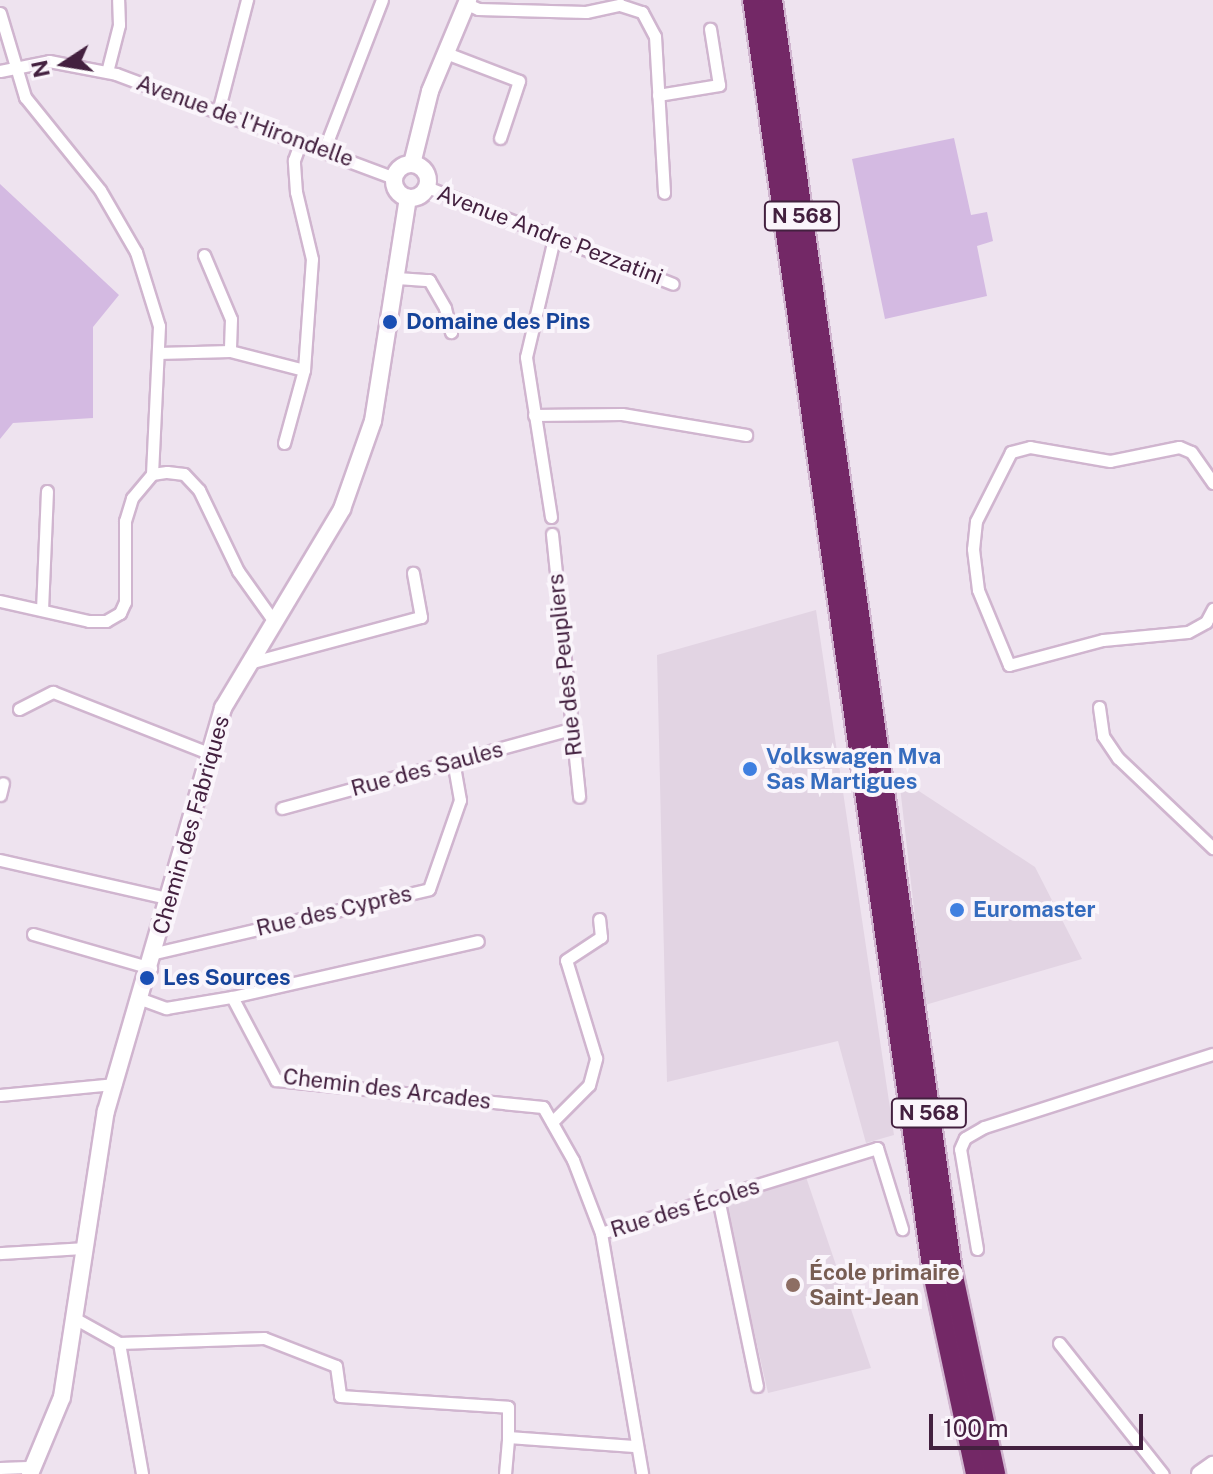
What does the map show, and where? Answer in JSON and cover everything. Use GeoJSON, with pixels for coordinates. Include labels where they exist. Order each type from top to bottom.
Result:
{"type":"FeatureCollection","features":[{"type":"Feature","properties":{"kind":"highway","name":"N 568"},"geometry":{"type":"LineString","coordinates":[[753,0],[948,1358],[976,1474]]}},
{"type":"Feature","properties":{"kind":"highway","name":"N 568"},"geometry":{"type":"LineString","coordinates":[[772,0],[952,1271],[995,1474]]}},
{"type":"Feature","properties":{"kind":"highway"},"geometry":{"type":"LineString","coordinates":[[948,1358],[967,1474]]}},
{"type":"Feature","properties":{"kind":"street"},"geometry":{"type":"LineString","coordinates":[[107,72],[119,25],[118,0]]}},
{"type":"Feature","properties":{"kind":"street"},"geometry":{"type":"LineString","coordinates":[[324,150],[382,0]]}},
{"type":"Feature","properties":{"kind":"street"},"geometry":{"type":"LineString","coordinates":[[219,108],[241,2]]}},
{"type":"Feature","properties":{"kind":"street"},"geometry":{"type":"LineString","coordinates":[[412,164],[430,91],[467,2],[478,9],[586,12],[620,5],[642,12],[655,36],[664,193]]}},
{"type":"Feature","properties":{"kind":"street"},"geometry":{"type":"LineString","coordinates":[[0,13],[25,97],[100,190],[136,252],[159,326],[152,474],[132,498],[125,521],[125,602],[120,613],[106,621],[89,621],[0,601]]}},
{"type":"Feature","properties":{"kind":"street"},"geometry":{"type":"LineString","coordinates":[[658,95],[719,85],[710,29]]}},
{"type":"Feature","properties":{"kind":"street"},"geometry":{"type":"LineString","coordinates":[[446,53],[519,81],[500,138]]}},
{"type":"Feature","properties":{"kind":"street","name":"Avenue de l'Hirondelle"},"geometry":{"type":"LineString","coordinates":[[0,71],[17,65],[49,61],[107,72],[219,108],[394,178]]}},
{"type":"Feature","properties":{"kind":"street"},"geometry":{"type":"LineString","coordinates":[[284,443],[304,370],[312,259],[296,192],[294,160],[301,141]]}},
{"type":"Feature","properties":{"kind":"street"},"geometry":{"type":"LineString","coordinates":[[412,164],[425,172],[427,187],[422,195],[408,198],[398,193],[394,178],[399,169],[412,164]]}},
{"type":"Feature","properties":{"kind":"street","name":"Avenue Andre Pezzatini"},"geometry":{"type":"LineString","coordinates":[[427,187],[673,284]]}},
{"type":"Feature","properties":{"kind":"street","name":"Chemin des Fabriques"},"geometry":{"type":"LineString","coordinates":[[32,1470],[62,1397],[76,1319],[97,1153],[223,708],[342,509],[373,421],[408,198]]}},
{"type":"Feature","properties":{"kind":"street"},"geometry":{"type":"LineString","coordinates":[[551,517],[526,357],[554,239]]}},
{"type":"Feature","properties":{"kind":"street"},"geometry":{"type":"LineString","coordinates":[[204,255],[231,319],[230,351]]}},
{"type":"Feature","properties":{"kind":"street"},"geometry":{"type":"LineString","coordinates":[[397,278],[429,280],[445,308],[451,332]]}},
{"type":"Feature","properties":{"kind":"street"},"geometry":{"type":"LineString","coordinates":[[158,353],[230,351],[304,370]]}},
{"type":"Feature","properties":{"kind":"street"},"geometry":{"type":"LineString","coordinates":[[534,415],[622,414],[746,435]]}},
{"type":"Feature","properties":{"kind":"street"},"geometry":{"type":"LineString","coordinates":[[1213,483],[1191,452],[1179,447],[1110,461],[1030,447],[1011,452],[976,521],[973,549],[978,590],[1009,665],[1103,640],[1188,632],[1206,622],[1213,609]]}},
{"type":"Feature","properties":{"kind":"street"},"geometry":{"type":"LineString","coordinates":[[152,474],[184,474],[199,490],[238,571],[273,620]]}},
{"type":"Feature","properties":{"kind":"street"},"geometry":{"type":"LineString","coordinates":[[42,610],[47,491]]}},
{"type":"Feature","properties":{"kind":"street","name":"Rue des Peupliers"},"geometry":{"type":"LineString","coordinates":[[552,534],[579,797]]}},
{"type":"Feature","properties":{"kind":"street"},"geometry":{"type":"LineString","coordinates":[[249,663],[421,617],[413,573]]}},
{"type":"Feature","properties":{"kind":"street"},"geometry":{"type":"LineString","coordinates":[[19,709],[53,692],[211,754]]}},
{"type":"Feature","properties":{"kind":"street"},"geometry":{"type":"LineString","coordinates":[[1099,707],[1103,736],[1118,758],[1213,848]]}},
{"type":"Feature","properties":{"kind":"street","name":"Rue des Saules"},"geometry":{"type":"LineString","coordinates":[[282,808],[571,729]]}},
{"type":"Feature","properties":{"kind":"street","name":"Rue des Cyprès"},"geometry":{"type":"LineString","coordinates":[[153,960],[429,889],[460,800],[453,762]]}},
{"type":"Feature","properties":{"kind":"street"},"geometry":{"type":"LineString","coordinates":[[0,860],[171,899]]}},
{"type":"Feature","properties":{"kind":"street"},"geometry":{"type":"LineString","coordinates":[[599,919],[601,937],[566,960],[596,1058],[589,1085],[552,1122],[573,1160],[601,1233]]}},
{"type":"Feature","properties":{"kind":"street"},"geometry":{"type":"LineString","coordinates":[[33,934],[153,960]]}},
{"type":"Feature","properties":{"kind":"street"},"geometry":{"type":"LineString","coordinates":[[141,999],[166,1008],[232,997],[478,941]]}},
{"type":"Feature","properties":{"kind":"street","name":"Chemin des Arcades"},"geometry":{"type":"LineString","coordinates":[[232,997],[276,1080],[543,1107],[552,1122]]}},
{"type":"Feature","properties":{"kind":"street"},"geometry":{"type":"LineString","coordinates":[[977,1249],[960,1149],[965,1138],[984,1127],[1213,1054]]}},
{"type":"Feature","properties":{"kind":"street"},"geometry":{"type":"LineString","coordinates":[[0,1095],[115,1084]]}},
{"type":"Feature","properties":{"kind":"street","name":"Rue des Écoles"},"geometry":{"type":"LineString","coordinates":[[642,1474],[634,1446],[601,1233],[877,1148],[902,1229]]}},
{"type":"Feature","properties":{"kind":"street"},"geometry":{"type":"LineString","coordinates":[[718,1198],[757,1386]]}},
{"type":"Feature","properties":{"kind":"street"},"geometry":{"type":"LineString","coordinates":[[0,1253],[85,1248]]}},
{"type":"Feature","properties":{"kind":"street"},"geometry":{"type":"LineString","coordinates":[[76,1319],[119,1343],[264,1338],[336,1366],[340,1396],[508,1407],[505,1474]]}},
{"type":"Feature","properties":{"kind":"street"},"geometry":{"type":"LineString","coordinates":[[119,1343],[142,1474]]}},
{"type":"Feature","properties":{"kind":"street"},"geometry":{"type":"LineString","coordinates":[[1059,1343],[1163,1474]]}},
{"type":"Feature","properties":{"kind":"street"},"geometry":{"type":"LineString","coordinates":[[508,1437],[634,1446]]}},
{"type":"Feature","properties":{"kind":"street"},"geometry":{"type":"LineString","coordinates":[[1200,1474],[1213,1465]]}},
{"type":"Feature","properties":{"kind":"street"},"geometry":{"type":"LineString","coordinates":[[0,1468],[32,1470]]}},
{"type":"Feature","properties":{"kind":"shaded area"},"geometry":{"type":"Polygon","coordinates":[[[954,138],[971,215],[987,212],[993,241],[977,246],[987,296],[885,319],[852,159],[954,138]]]}},
{"type":"Feature","properties":{"kind":"shaded area"},"geometry":{"type":"Polygon","coordinates":[[[0,184],[119,295],[93,327],[93,418],[13,423],[0,439],[0,184]]]}},
{"type":"Feature","properties":{"kind":"shaded area"},"geometry":{"type":"Polygon","coordinates":[[[816,610],[894,1135],[866,1143],[838,1041],[667,1082],[657,655],[816,610]]]}},
{"type":"Feature","properties":{"kind":"shaded area"},"geometry":{"type":"Polygon","coordinates":[[[899,778],[1035,867],[1082,959],[925,1005],[899,778]]]}},
{"type":"Feature","properties":{"kind":"shaded area","name":"École primaire Saint-Jean"},"geometry":{"type":"Polygon","coordinates":[[[806,1177],[871,1368],[768,1393],[725,1203],[806,1177]]]}},
{"type":"Feature","properties":{"kind":"place","name":"Domaine des Pins"},"geometry":{"type":"Point","coordinates":[390,322]}},
{"type":"Feature","properties":{"kind":"place","name":"Volkswagen Mva Sas Martigues"},"geometry":{"type":"Point","coordinates":[750,769]}},
{"type":"Feature","properties":{"kind":"place","name":"Euromaster"},"geometry":{"type":"Point","coordinates":[957,910]}},
{"type":"Feature","properties":{"kind":"place","name":"Les Sources"},"geometry":{"type":"Point","coordinates":[147,978]}},
{"type":"Feature","properties":{"kind":"place","name":"École primaire Saint-Jean"},"geometry":{"type":"Point","coordinates":[793,1285]}}]}
